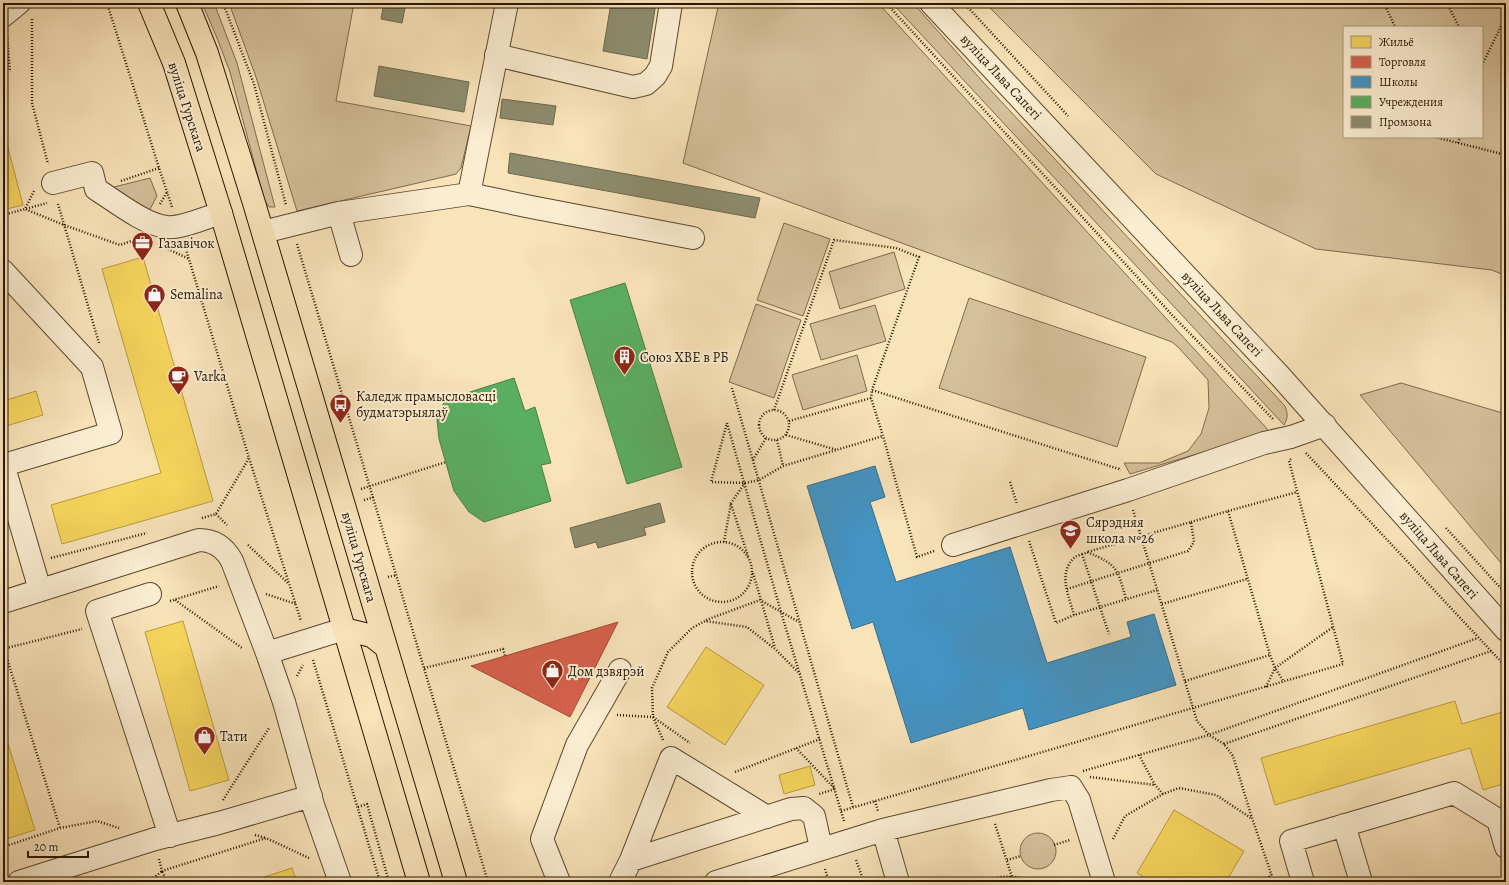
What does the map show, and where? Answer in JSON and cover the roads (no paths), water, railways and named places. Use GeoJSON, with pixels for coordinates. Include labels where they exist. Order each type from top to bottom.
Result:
{"type":"FeatureCollection","features":[{"type":"Feature","properties":{"kind":"main road","name":"вуліца Гурскага"},"geometry":{"type":"LineString","coordinates":[[149,3],[174,64],[221,213],[418,882]]}},
{"type":"Feature","properties":{"kind":"main road","name":"вуліца Гурскага"},"geometry":{"type":"LineString","coordinates":[[187,3],[207,53],[263,232],[456,882]]}},
{"type":"Feature","properties":{"kind":"main road"},"geometry":{"type":"LineString","coordinates":[[221,213],[254,203]]}},
{"type":"Feature","properties":{"kind":"main road"},"geometry":{"type":"LineString","coordinates":[[229,242],[263,232]]}},
{"type":"Feature","properties":{"kind":"main road"},"geometry":{"type":"LineString","coordinates":[[344,629],[372,636],[386,647]]}},
{"type":"Feature","properties":{"kind":"street"},"geometry":{"type":"LineString","coordinates":[[469,194],[507,3]]}},
{"type":"Feature","properties":{"kind":"street"},"geometry":{"type":"LineString","coordinates":[[496,55],[633,87],[646,84],[655,76],[661,66],[671,3]]}},
{"type":"Feature","properties":{"kind":"street","name":"вуліца Льва Сапегі"},"geometry":{"type":"LineString","coordinates":[[932,3],[1325,425],[1506,630]]}},
{"type":"Feature","properties":{"kind":"street"},"geometry":{"type":"LineString","coordinates":[[5,24],[26,8]]}},
{"type":"Feature","properties":{"kind":"street"},"geometry":{"type":"LineString","coordinates":[[45,177],[92,173],[96,189],[149,223],[167,228],[179,226],[221,213]]}},
{"type":"Feature","properties":{"kind":"street"},"geometry":{"type":"LineString","coordinates":[[263,232],[339,213],[469,194],[693,238]]}},
{"type":"Feature","properties":{"kind":"street"},"geometry":{"type":"LineString","coordinates":[[339,213],[351,255]]}},
{"type":"Feature","properties":{"kind":"street"},"geometry":{"type":"LineString","coordinates":[[3,271],[92,367],[111,433],[4,465],[40,590]]}},
{"type":"Feature","properties":{"kind":"street"},"geometry":{"type":"LineString","coordinates":[[953,544],[1128,490],[1264,443],[1297,443],[1325,425]]}},
{"type":"Feature","properties":{"kind":"street"},"geometry":{"type":"LineString","coordinates":[[3,602],[199,540],[209,540],[227,552],[232,561],[267,652],[284,702],[310,796],[338,875]]}},
{"type":"Feature","properties":{"kind":"street"},"geometry":{"type":"LineString","coordinates":[[159,598],[97,612],[102,625],[162,838]]}},
{"type":"Feature","properties":{"kind":"street"},"geometry":{"type":"LineString","coordinates":[[267,652],[309,645],[344,629]]}},
{"type":"Feature","properties":{"kind":"street"},"geometry":{"type":"LineString","coordinates":[[559,882],[542,839],[578,745],[620,670]]}},
{"type":"Feature","properties":{"kind":"street"},"geometry":{"type":"LineString","coordinates":[[620,882],[631,860],[671,758],[767,817]]}},
{"type":"Feature","properties":{"kind":"street"},"geometry":{"type":"LineString","coordinates":[[716,882],[822,856],[850,840],[884,830],[1051,790],[1071,787],[1079,800],[1102,873]]}},
{"type":"Feature","properties":{"kind":"street"},"geometry":{"type":"LineString","coordinates":[[1303,882],[1291,841],[1454,793],[1502,819],[1506,847]]}},
{"type":"Feature","properties":{"kind":"street"},"geometry":{"type":"LineString","coordinates":[[19,882],[162,838],[310,796]]}},
{"type":"Feature","properties":{"kind":"street"},"geometry":{"type":"LineString","coordinates":[[631,860],[791,809],[804,808],[814,816],[822,856]]}},
{"type":"Feature","properties":{"kind":"street"},"geometry":{"type":"LineString","coordinates":[[1344,825],[1361,882]]}},
{"type":"Feature","properties":{"kind":"street"},"geometry":{"type":"LineString","coordinates":[[884,830],[898,882]]}},
{"type":"Feature","properties":{"kind":"place","name":"Газавічок"},"geometry":{"type":"Point","coordinates":[142,262]}},
{"type":"Feature","properties":{"kind":"place","name":"Semalina"},"geometry":{"type":"Point","coordinates":[155,314]}},
{"type":"Feature","properties":{"kind":"place","name":"Союз ХВЕ в РБ"},"geometry":{"type":"Point","coordinates":[624,376]}},
{"type":"Feature","properties":{"kind":"place","name":"Varka"},"geometry":{"type":"Point","coordinates":[178,396]}},
{"type":"Feature","properties":{"kind":"place","name":"Каледж прамысловасці будматэрыялаў"},"geometry":{"type":"Point","coordinates":[341,424]}},
{"type":"Feature","properties":{"kind":"place","name":"Сярэдняя школа №26"},"geometry":{"type":"Point","coordinates":[1070,550]}},
{"type":"Feature","properties":{"kind":"place","name":"Дом дзвярэй"},"geometry":{"type":"Point","coordinates":[552,690]}},
{"type":"Feature","properties":{"kind":"place","name":"Тати"},"geometry":{"type":"Point","coordinates":[205,756]}}]}
